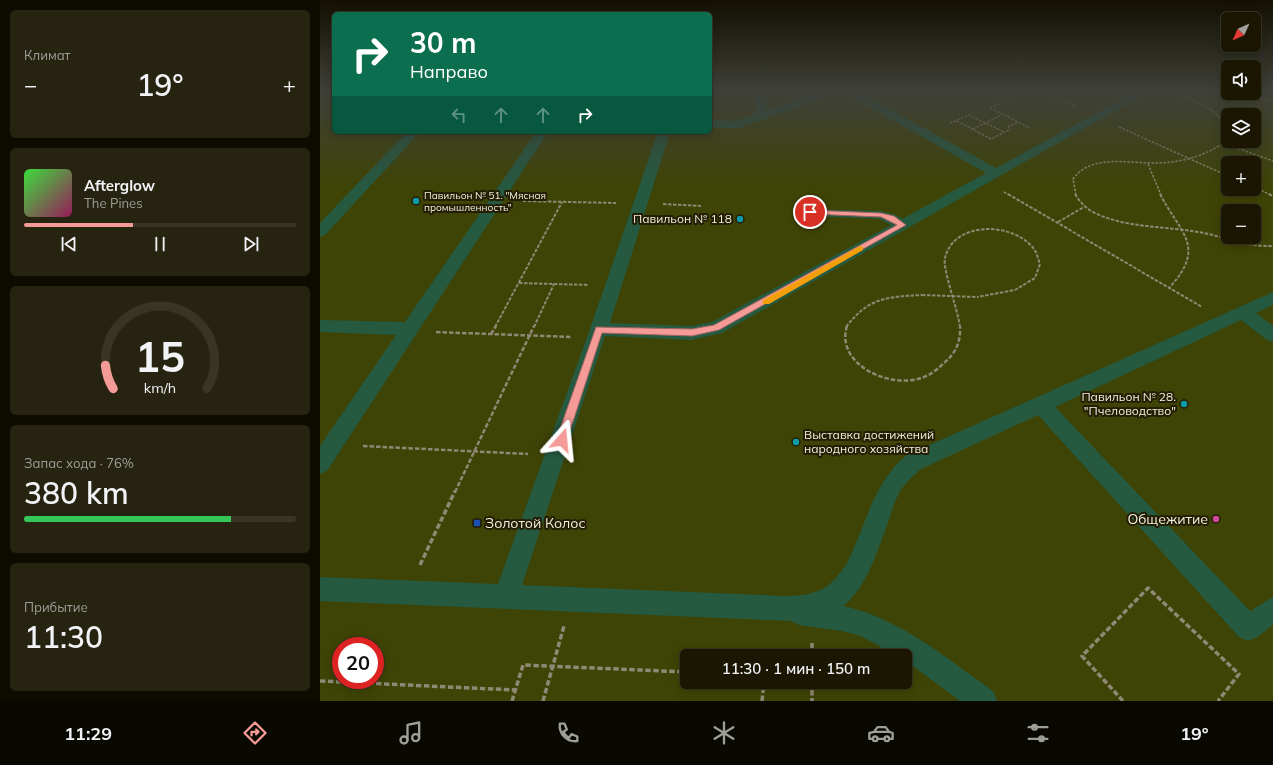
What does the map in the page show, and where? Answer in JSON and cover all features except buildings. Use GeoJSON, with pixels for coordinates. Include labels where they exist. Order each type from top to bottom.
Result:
{"type":"FeatureCollection","features":[{"type":"Feature","properties":{"kind":"lane"},"geometry":{"type":"LineString","coordinates":[[712,124],[735,125],[742,123]]}},
{"type":"Feature","properties":{"kind":"lane"},"geometry":{"type":"LineString","coordinates":[[901,123],[989,176]]}},
{"type":"Feature","properties":{"kind":"lane"},"geometry":{"type":"LineString","coordinates":[[597,334],[692,333],[716,328],[1087,123]]}},
{"type":"Feature","properties":{"kind":"lane"},"geometry":{"type":"LineString","coordinates":[[320,232],[412,134]]}},
{"type":"Feature","properties":{"kind":"lane"},"geometry":{"type":"LineString","coordinates":[[320,464],[541,134]]}},
{"type":"Feature","properties":{"kind":"lane"},"geometry":{"type":"LineString","coordinates":[[506,597],[557,454],[663,134]]}},
{"type":"Feature","properties":{"kind":"lane"},"geometry":{"type":"LineString","coordinates":[[810,212],[881,215],[891,218],[902,225]]}},
{"type":"Feature","properties":{"kind":"lane"},"geometry":{"type":"LineString","coordinates":[[786,609],[815,606],[836,596],[852,577],[892,485],[902,472],[914,462],[1273,298]]}},
{"type":"Feature","properties":{"kind":"lane"},"geometry":{"type":"LineString","coordinates":[[1233,317],[1273,336]]}},
{"type":"Feature","properties":{"kind":"lane"},"geometry":{"type":"LineString","coordinates":[[320,326],[410,330]]}},
{"type":"Feature","properties":{"kind":"lane"},"geometry":{"type":"LineString","coordinates":[[1040,404],[1248,628],[1273,610]]}},
{"type":"Feature","properties":{"kind":"lane"},"geometry":{"type":"LineString","coordinates":[[320,589],[786,609],[842,619],[864,625],[889,635],[934,664],[983,701]]}},
{"type":"Feature","properties":{"kind":"path"},"geometry":{"type":"LineString","coordinates":[[960,123],[992,139],[1011,128],[1008,127],[1017,123]]}},
{"type":"Feature","properties":{"kind":"path"},"geometry":{"type":"LineString","coordinates":[[973,129],[986,123],[1004,132]]}},
{"type":"Feature","properties":{"kind":"path"},"geometry":{"type":"LineString","coordinates":[[1019,123],[1030,128]]}},
{"type":"Feature","properties":{"kind":"path"},"geometry":{"type":"LineString","coordinates":[[1110,123],[1221,173]]}},
{"type":"Feature","properties":{"kind":"path"},"geometry":{"type":"LineString","coordinates":[[1221,144],[1212,151],[1188,158],[1148,164],[1104,162],[1087,166],[1074,178],[1073,188],[1077,200],[1084,207],[1127,224],[1182,229],[1250,245],[1273,246]]}},
{"type":"Feature","properties":{"kind":"path"},"geometry":{"type":"LineString","coordinates":[[1237,148],[1273,161]]}},
{"type":"Feature","properties":{"kind":"path"},"geometry":{"type":"LineString","coordinates":[[1148,164],[1160,194],[1182,229],[1189,245],[1187,264],[1183,274],[1170,287]]}},
{"type":"Feature","properties":{"kind":"path"},"geometry":{"type":"LineString","coordinates":[[989,176],[1058,222],[1170,287],[1233,317]]}},
{"type":"Feature","properties":{"kind":"path"},"geometry":{"type":"LineString","coordinates":[[1261,190],[1273,196]]}},
{"type":"Feature","properties":{"kind":"path"},"geometry":{"type":"LineString","coordinates":[[458,199],[468,199]]}},
{"type":"Feature","properties":{"kind":"path"},"geometry":{"type":"LineString","coordinates":[[497,200],[640,204]]}},
{"type":"Feature","properties":{"kind":"path"},"geometry":{"type":"LineString","coordinates":[[491,334],[562,202]]}},
{"type":"Feature","properties":{"kind":"path"},"geometry":{"type":"LineString","coordinates":[[681,205],[701,206]]}},
{"type":"Feature","properties":{"kind":"path"},"geometry":{"type":"LineString","coordinates":[[1058,222],[1084,207]]}},
{"type":"Feature","properties":{"kind":"path"},"geometry":{"type":"LineString","coordinates":[[976,297],[969,297],[953,296],[922,295],[897,296],[876,301],[853,316],[847,325],[844,336],[846,347],[851,358],[862,368],[882,378],[906,382],[921,379],[934,374],[955,352],[960,340],[961,328],[954,299],[952,292],[944,262],[945,253],[950,245],[964,233],[984,228],[1008,232],[1024,240],[1036,250],[1040,258],[1040,267],[1032,282],[1016,291],[998,296],[976,297]]}},
{"type":"Feature","properties":{"kind":"path"},"geometry":{"type":"LineString","coordinates":[[519,283],[613,286]]}},
{"type":"Feature","properties":{"kind":"path"},"geometry":{"type":"LineString","coordinates":[[408,593],[554,284]]}},
{"type":"Feature","properties":{"kind":"path"},"geometry":{"type":"LineString","coordinates":[[410,330],[529,336],[597,334]]}},
{"type":"Feature","properties":{"kind":"path"},"geometry":{"type":"LineString","coordinates":[[333,444],[557,454]]}},
{"type":"Feature","properties":{"kind":"path"},"geometry":{"type":"LineString","coordinates":[[1123,701],[1082,656],[1148,588],[1239,674],[1218,701]]}},
{"type":"Feature","properties":{"kind":"path"},"geometry":{"type":"LineString","coordinates":[[543,701],[572,599]]}},
{"type":"Feature","properties":{"kind":"path"},"geometry":{"type":"LineString","coordinates":[[512,701],[523,665],[680,672]]}},
{"type":"Feature","properties":{"kind":"path"},"geometry":{"type":"LineString","coordinates":[[320,681],[515,690]]}},
{"type":"Feature","properties":{"kind":"path"},"geometry":{"type":"LineString","coordinates":[[762,701],[763,689]]}},
{"type":"Feature","properties":{"kind":"path"},"geometry":{"type":"LineString","coordinates":[[812,689],[812,701]]}},
{"type":"Feature","properties":{"kind":"green space","name":"Выставка достижений народного хозяйства"},"geometry":{"type":"Polygon","coordinates":[[[320,123],[332,123],[332,134],[712,134],[712,123],[1221,123],[1221,148],[1261,148],[1261,123],[1273,123],[1273,701],[320,701],[320,123]]]}},
{"type":"Feature","properties":{"kind":"slow traffic"},"geometry":{"type":"LineString","coordinates":[[766,302],[860,249]]}},
{"type":"Feature","properties":{"kind":"place","name":"Павильон № 51. \"Мясная промышленность\""},"geometry":{"type":"Point","coordinates":[416,201]}},
{"type":"Feature","properties":{"kind":"place","name":"Павильон № 118"},"geometry":{"type":"Point","coordinates":[740,219]}},
{"type":"Feature","properties":{"kind":"place","name":"Павильон № 28. \"Пчеловодство\""},"geometry":{"type":"Point","coordinates":[1184,404]}},
{"type":"Feature","properties":{"kind":"place","name":"Выставка достижений народного хозяйства"},"geometry":{"type":"Point","coordinates":[796,442]}},
{"type":"Feature","properties":{"kind":"place","name":"Общежитие"},"geometry":{"type":"Point","coordinates":[1216,519]}},
{"type":"Feature","properties":{"kind":"place","name":"Золотой Колос"},"geometry":{"type":"Point","coordinates":[477,523]}},
{"type":"Feature","properties":{"kind":"route"},"geometry":{"type":"LineString","coordinates":[[562,440],[599,329],[692,333],[716,328],[737,318],[902,225],[887,216],[881,215],[810,212]]}}]}
